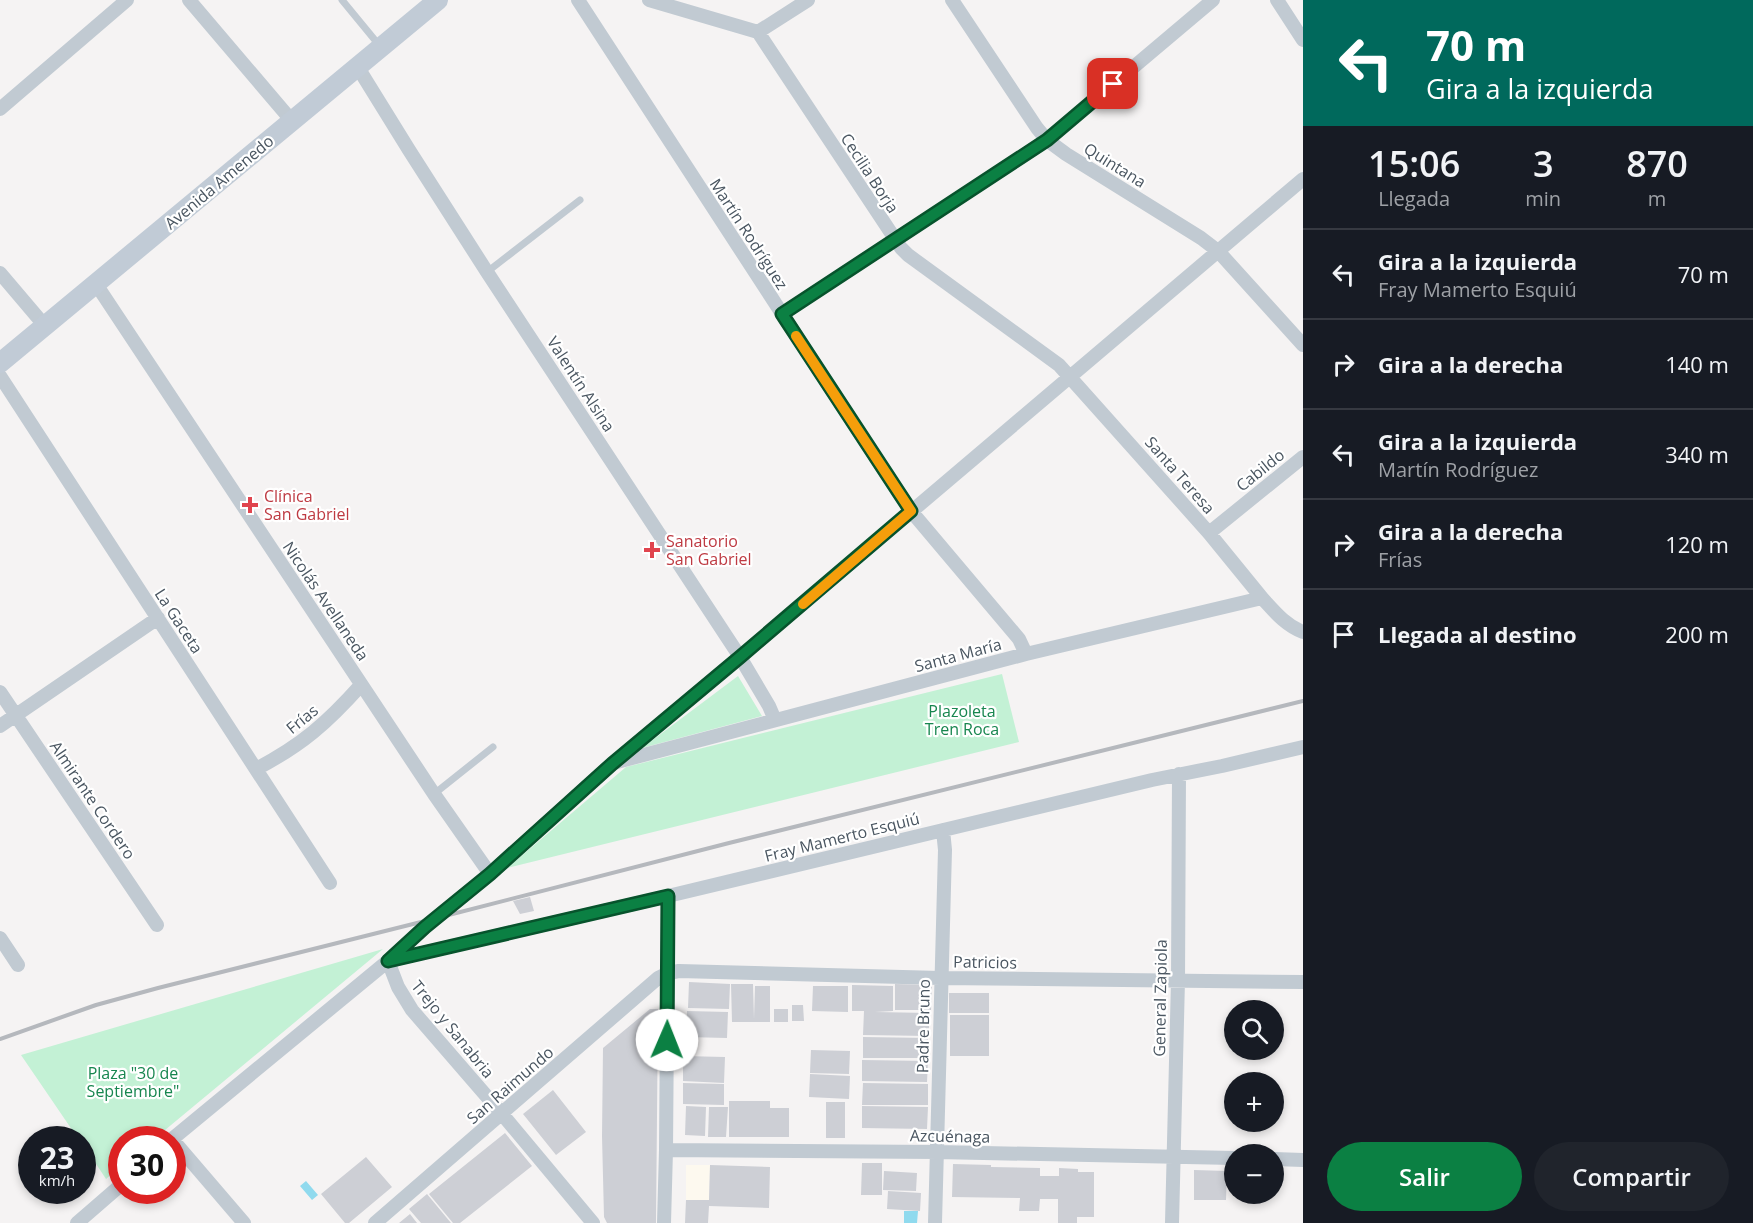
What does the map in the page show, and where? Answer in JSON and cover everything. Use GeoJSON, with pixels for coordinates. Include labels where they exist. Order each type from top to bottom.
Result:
{"type":"FeatureCollection","features":[{"type":"Feature","properties":{"kind":"street"},"geometry":{"type":"LineString","coordinates":[[0,109],[127,0]]}},
{"type":"Feature","properties":{"kind":"street"},"geometry":{"type":"LineString","coordinates":[[189,0],[292,121]]}},
{"type":"Feature","properties":{"kind":"street","name":"Avenida Amenedo"},"geometry":{"type":"LineString","coordinates":[[0,363],[438,0]]}},
{"type":"Feature","properties":{"kind":"street","name":"Martín Rodríguez"},"geometry":{"type":"LineString","coordinates":[[578,0],[911,511],[1019,639],[1026,654]]}},
{"type":"Feature","properties":{"kind":"street"},"geometry":{"type":"LineString","coordinates":[[649,0],[758,32],[808,0]]}},
{"type":"Feature","properties":{"kind":"street","name":"Quintana"},"geometry":{"type":"LineString","coordinates":[[952,0],[1047,140],[1218,251],[1303,345]]}},
{"type":"Feature","properties":{"kind":"street"},"geometry":{"type":"LineString","coordinates":[[782,314],[1047,140],[1213,0]]}},
{"type":"Feature","properties":{"kind":"street"},"geometry":{"type":"LineString","coordinates":[[1277,0],[1303,40]]}},
{"type":"Feature","properties":{"kind":"street","name":"Cecilia Borja"},"geometry":{"type":"LineString","coordinates":[[758,32],[895,241],[908,255],[1059,365],[1071,377]]}},
{"type":"Feature","properties":{"kind":"street","name":"Valentín Alsina"},"geometry":{"type":"LineString","coordinates":[[357,66],[487,272],[740,657],[775,720]]}},
{"type":"Feature","properties":{"kind":"street"},"geometry":{"type":"LineString","coordinates":[[186,1127],[388,961],[425,927],[490,874],[612,764],[1303,178]]}},
{"type":"Feature","properties":{"kind":"street"},"geometry":{"type":"LineString","coordinates":[[0,273],[45,326]]}},
{"type":"Feature","properties":{"kind":"street","name":"Nicolás Avellaneda"},"geometry":{"type":"LineString","coordinates":[[96,284],[361,685],[490,874]]}},
{"type":"Feature","properties":{"kind":"street","name":"La Gaceta"},"geometry":{"type":"LineString","coordinates":[[0,376],[330,883]]}},
{"type":"Feature","properties":{"kind":"street","name":"Santa Teresa"},"geometry":{"type":"LineString","coordinates":[[1071,377],[1209,533],[1262,598]]}},
{"type":"Feature","properties":{"kind":"street","name":"Cabildo"},"geometry":{"type":"LineString","coordinates":[[1209,533],[1303,457]]}},
{"type":"Feature","properties":{"kind":"street"},"geometry":{"type":"LineString","coordinates":[[1262,598],[1283,620],[1303,632]]}},
{"type":"Feature","properties":{"kind":"street","name":"Santa María"},"geometry":{"type":"LineString","coordinates":[[612,764],[1026,654],[1262,598]]}},
{"type":"Feature","properties":{"kind":"street"},"geometry":{"type":"LineString","coordinates":[[0,726],[158,618]]}},
{"type":"Feature","properties":{"kind":"street","name":"Frías"},"geometry":{"type":"LineString","coordinates":[[256,769],[301,743],[328,720],[361,685]]}},
{"type":"Feature","properties":{"kind":"street","name":"Almirante Cordero"},"geometry":{"type":"LineString","coordinates":[[0,693],[157,925]]}},
{"type":"Feature","properties":{"kind":"street","name":"Fray Mamerto Esquiú"},"geometry":{"type":"LineString","coordinates":[[388,961],[1179,774],[1303,747]]}},
{"type":"Feature","properties":{"kind":"street","name":"General Zapiola"},"geometry":{"type":"LineString","coordinates":[[1172,1223],[1178,980],[1179,774]]}},
{"type":"Feature","properties":{"kind":"street","name":"Padre Bruno"},"geometry":{"type":"LineString","coordinates":[[935,1223],[945,850],[943,830]]}},
{"type":"Feature","properties":{"kind":"street"},"geometry":{"type":"LineString","coordinates":[[664,1223],[668,896]]}},
{"type":"Feature","properties":{"kind":"street"},"geometry":{"type":"LineString","coordinates":[[0,939],[18,965]]}},
{"type":"Feature","properties":{"kind":"street","name":"Trejo y Sanabria"},"geometry":{"type":"LineString","coordinates":[[388,961],[398,987],[412,1010],[593,1223]]}},
{"type":"Feature","properties":{"kind":"street","name":"Patricios"},"geometry":{"type":"LineString","coordinates":[[668,973],[679,971],[940,978],[1303,982]]}},
{"type":"Feature","properties":{"kind":"street","name":"San Raimundo"},"geometry":{"type":"LineString","coordinates":[[375,1223],[658,978],[668,973]]}},
{"type":"Feature","properties":{"kind":"street","name":"Azcuénaga"},"geometry":{"type":"LineString","coordinates":[[666,1150],[1224,1158]]}},
{"type":"Feature","properties":{"kind":"street"},"geometry":{"type":"LineString","coordinates":[[186,1155],[244,1223]]}},
{"type":"Feature","properties":{"kind":"street"},"geometry":{"type":"LineString","coordinates":[[1284,1159],[1303,1160]]}},
{"type":"Feature","properties":{"kind":"street"},"geometry":{"type":"LineString","coordinates":[[77,1223],[108,1196]]}},
{"type":"Feature","properties":{"kind":"lane"},"geometry":{"type":"LineString","coordinates":[[342,0],[380,47]]}},
{"type":"Feature","properties":{"kind":"lane"},"geometry":{"type":"LineString","coordinates":[[487,272],[580,200]]}},
{"type":"Feature","properties":{"kind":"lane"},"geometry":{"type":"LineString","coordinates":[[434,794],[493,747]]}},
{"type":"Feature","properties":{"kind":"shaded area"},"geometry":{"type":"Polygon","coordinates":[[[686,1165],[710,1165],[709,1200],[686,1200],[686,1165]]]}},
{"type":"Feature","properties":{"kind":"green space","name":"Plazoleta Tren Roca"},"geometry":{"type":"Polygon","coordinates":[[[1002,674],[1019,742],[507,868],[626,767],[1002,674]]]}},
{"type":"Feature","properties":{"kind":"green space"},"geometry":{"type":"Polygon","coordinates":[[[738,676],[762,716],[642,748],[738,676]]]}},
{"type":"Feature","properties":{"kind":"green space","name":"Plaza \"30 de Septiembre\""},"geometry":{"type":"Polygon","coordinates":[[[383,949],[170,1126],[108,1126],[108,1177],[106,1179],[96,1164],[96,1126],[69,1126],[21,1055],[383,949]]]}},
{"type":"Feature","properties":{"kind":"water"},"geometry":{"type":"Polygon","coordinates":[[[306,1181],[318,1195],[312,1200],[300,1186],[306,1181]]]}},
{"type":"Feature","properties":{"kind":"water"},"geometry":{"type":"Polygon","coordinates":[[[904,1211],[918,1211],[917,1223],[904,1223],[904,1211]]]}},
{"type":"Feature","properties":{"kind":"building"},"geometry":{"type":"Polygon","coordinates":[[[530,897],[534,911],[520,914],[513,901],[530,897]]]}},
{"type":"Feature","properties":{"kind":"building"},"geometry":{"type":"Polygon","coordinates":[[[689,982],[730,984],[729,1009],[688,1008],[689,982]]]}},
{"type":"Feature","properties":{"kind":"building"},"geometry":{"type":"Polygon","coordinates":[[[731,984],[753,984],[754,1019],[755,986],[770,986],[770,1022],[732,1022],[731,984]]]}},
{"type":"Feature","properties":{"kind":"building"},"geometry":{"type":"Polygon","coordinates":[[[895,984],[932,985],[931,1010],[895,1010],[895,984]]]}},
{"type":"Feature","properties":{"kind":"building"},"geometry":{"type":"Polygon","coordinates":[[[852,985],[893,986],[893,1011],[875,1012],[929,1013],[929,1036],[863,1035],[864,1011],[852,1011],[852,985]]]}},
{"type":"Feature","properties":{"kind":"building"},"geometry":{"type":"Polygon","coordinates":[[[813,986],[848,986],[848,1012],[812,1011],[813,986]]]}},
{"type":"Feature","properties":{"kind":"building"},"geometry":{"type":"Polygon","coordinates":[[[949,993],[989,993],[989,1013],[949,1013],[949,993]]]}},
{"type":"Feature","properties":{"kind":"building"},"geometry":{"type":"Polygon","coordinates":[[[792,1005],[803,1005],[804,1021],[792,1021],[792,1005]]]}},
{"type":"Feature","properties":{"kind":"building"},"geometry":{"type":"Polygon","coordinates":[[[650,1009],[658,1009],[656,1223],[607,1223],[604,1217],[602,1136],[603,1048],[650,1009]]]}},
{"type":"Feature","properties":{"kind":"building"},"geometry":{"type":"Polygon","coordinates":[[[774,1009],[788,1009],[788,1022],[774,1022],[774,1009]]]}},
{"type":"Feature","properties":{"kind":"building"},"geometry":{"type":"Polygon","coordinates":[[[687,1011],[728,1012],[727,1038],[686,1037],[687,1011]]]}},
{"type":"Feature","properties":{"kind":"building"},"geometry":{"type":"Polygon","coordinates":[[[950,1015],[989,1015],[989,1056],[950,1056],[950,1015]]]}},
{"type":"Feature","properties":{"kind":"building"},"geometry":{"type":"Polygon","coordinates":[[[863,1037],[928,1038],[928,1058],[863,1058],[863,1037]]]}},
{"type":"Feature","properties":{"kind":"building"},"geometry":{"type":"Polygon","coordinates":[[[811,1050],[850,1051],[849,1074],[810,1073],[811,1050]]]}},
{"type":"Feature","properties":{"kind":"building"},"geometry":{"type":"Polygon","coordinates":[[[683,1056],[725,1057],[724,1083],[683,1081],[683,1056]]]}},
{"type":"Feature","properties":{"kind":"building"},"geometry":{"type":"Polygon","coordinates":[[[862,1060],[928,1061],[927,1082],[862,1081],[862,1060]]]}},
{"type":"Feature","properties":{"kind":"building"},"geometry":{"type":"Polygon","coordinates":[[[810,1074],[850,1076],[849,1099],[809,1097],[810,1074]]]}},
{"type":"Feature","properties":{"kind":"building"},"geometry":{"type":"Polygon","coordinates":[[[683,1083],[724,1084],[724,1105],[683,1104],[683,1083]]]}},
{"type":"Feature","properties":{"kind":"building"},"geometry":{"type":"Polygon","coordinates":[[[863,1083],[928,1084],[928,1105],[862,1105],[863,1083]]]}},
{"type":"Feature","properties":{"kind":"building"},"geometry":{"type":"Polygon","coordinates":[[[553,1090],[586,1132],[556,1155],[523,1114],[553,1090]]]}},
{"type":"Feature","properties":{"kind":"building"},"geometry":{"type":"Polygon","coordinates":[[[729,1101],[770,1101],[770,1108],[789,1108],[789,1137],[729,1137],[729,1101]]]}},
{"type":"Feature","properties":{"kind":"building"},"geometry":{"type":"Polygon","coordinates":[[[826,1102],[845,1102],[845,1138],[826,1138],[826,1102]]]}},
{"type":"Feature","properties":{"kind":"building"},"geometry":{"type":"Polygon","coordinates":[[[686,1106],[706,1107],[705,1136],[685,1135],[686,1106]]]}},
{"type":"Feature","properties":{"kind":"building"},"geometry":{"type":"Polygon","coordinates":[[[862,1106],[928,1107],[927,1129],[862,1128],[862,1106]]]}},
{"type":"Feature","properties":{"kind":"building"},"geometry":{"type":"Polygon","coordinates":[[[709,1107],[728,1107],[726,1137],[708,1137],[709,1107]]]}},
{"type":"Feature","properties":{"kind":"building"},"geometry":{"type":"Polygon","coordinates":[[[505,1133],[532,1166],[460,1223],[453,1223],[429,1194],[505,1133]]]}},
{"type":"Feature","properties":{"kind":"building"},"geometry":{"type":"Polygon","coordinates":[[[366,1157],[392,1187],[349,1223],[345,1223],[321,1194],[366,1157]]]}},
{"type":"Feature","properties":{"kind":"building"},"geometry":{"type":"Polygon","coordinates":[[[862,1163],[882,1163],[882,1195],[861,1195],[862,1163]]]}},
{"type":"Feature","properties":{"kind":"building"},"geometry":{"type":"Polygon","coordinates":[[[953,1164],[1040,1168],[1040,1176],[1059,1176],[1059,1168],[1078,1169],[1078,1172],[1094,1172],[1094,1217],[1077,1217],[1077,1223],[1058,1223],[1058,1199],[1040,1199],[1039,1211],[1019,1211],[1020,1198],[952,1197],[953,1164]]]}},
{"type":"Feature","properties":{"kind":"building"},"geometry":{"type":"Polygon","coordinates":[[[710,1165],[770,1167],[769,1208],[709,1206],[708,1223],[685,1223],[686,1200],[709,1200],[710,1165]]]}},
{"type":"Feature","properties":{"kind":"building"},"geometry":{"type":"Polygon","coordinates":[[[1194,1170],[1224,1171],[1224,1200],[1194,1200],[1194,1170]]]}},
{"type":"Feature","properties":{"kind":"building"},"geometry":{"type":"Polygon","coordinates":[[[884,1171],[917,1173],[916,1191],[883,1190],[884,1171]]]}},
{"type":"Feature","properties":{"kind":"building"},"geometry":{"type":"Polygon","coordinates":[[[888,1191],[921,1193],[920,1211],[887,1209],[888,1191]]]}},
{"type":"Feature","properties":{"kind":"building"},"geometry":{"type":"Polygon","coordinates":[[[427,1194],[451,1223],[421,1223],[409,1209],[427,1194]]]}},
{"type":"Feature","properties":{"kind":"building"},"geometry":{"type":"Polygon","coordinates":[[[410,1214],[417,1223],[399,1223],[410,1214]]]}},
{"type":"Feature","properties":{"kind":"railway"},"geometry":{"type":"LineString","coordinates":[[0,1039],[96,1005],[158,988],[729,843],[1303,701]]}},
{"type":"Feature","properties":{"kind":"slow traffic"},"geometry":{"type":"LineString","coordinates":[[796,336],[911,511],[803,604]]}},
{"type":"Feature","properties":{"kind":"place","name":"Clínica San Gabriel"},"geometry":{"type":"Point","coordinates":[250,505]}},
{"type":"Feature","properties":{"kind":"place","name":"Sanatorio San Gabriel"},"geometry":{"type":"Point","coordinates":[652,550]}},
{"type":"Feature","properties":{"kind":"route"},"geometry":{"type":"LineString","coordinates":[[667,1040],[668,896],[388,961],[425,927],[490,874],[612,764],[911,511],[782,314],[1047,140],[1113,84]]}}]}
